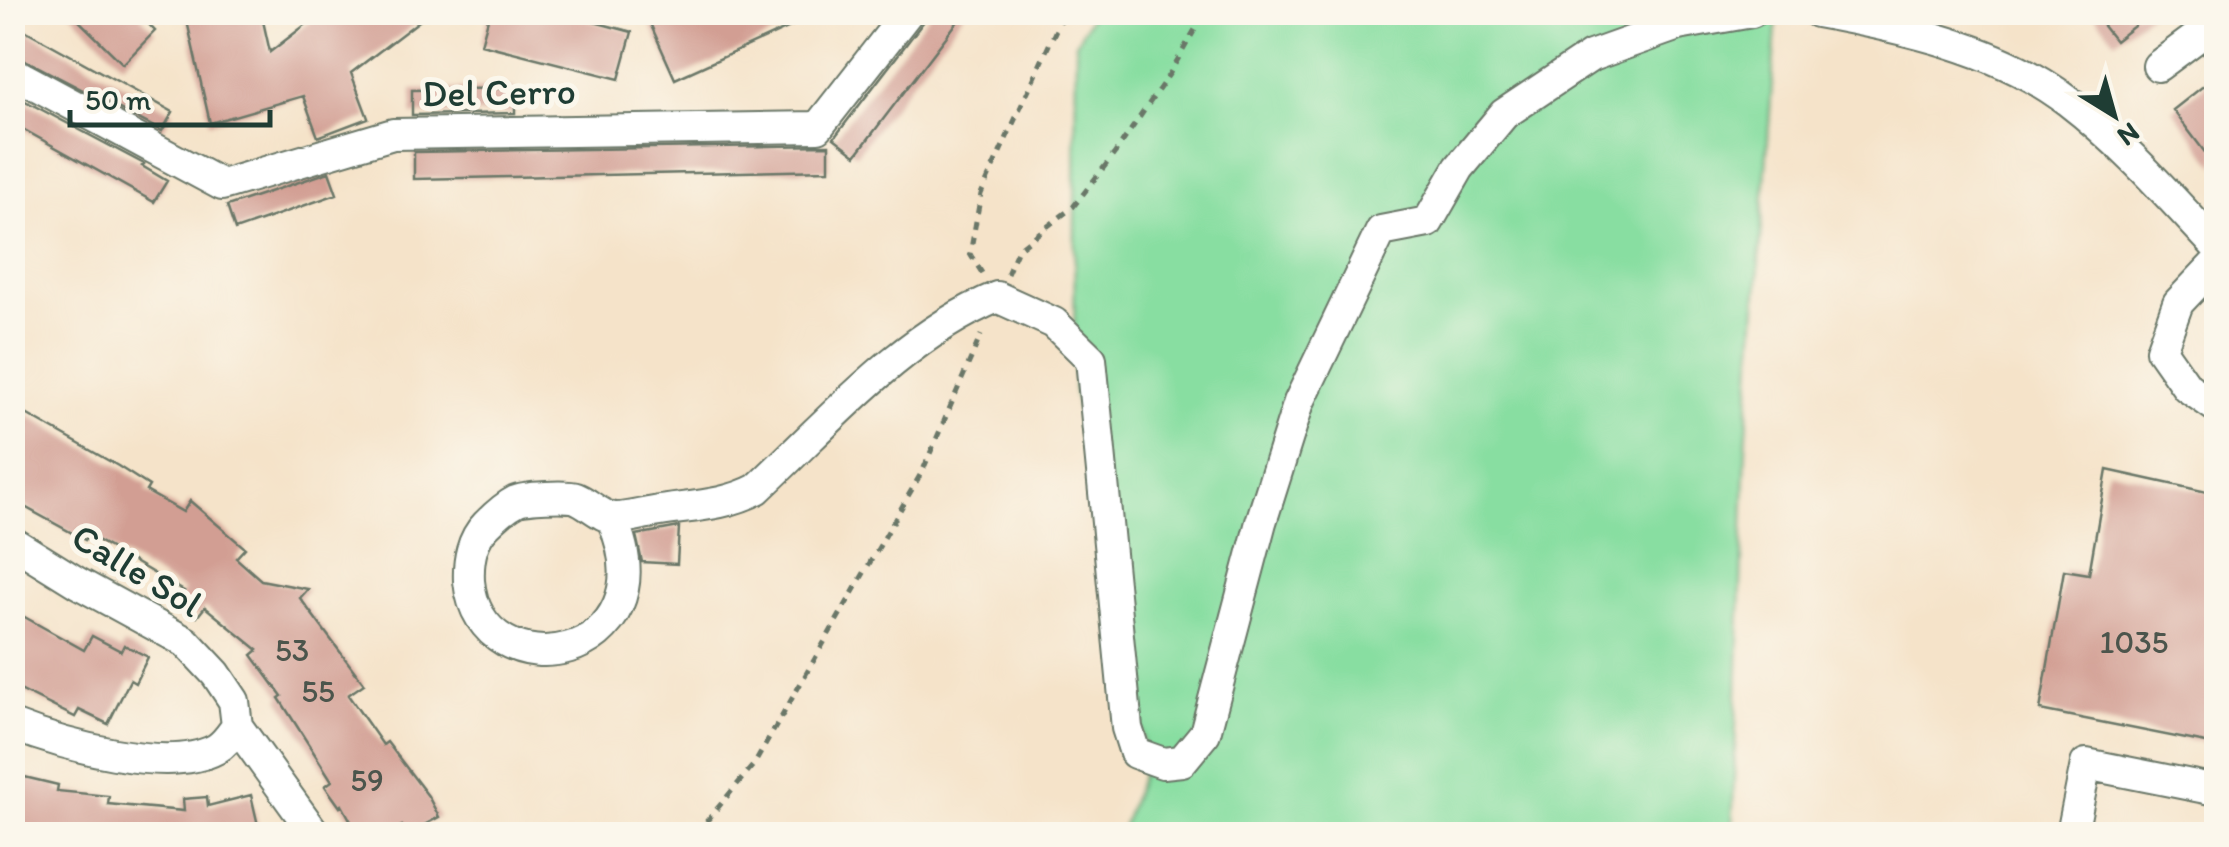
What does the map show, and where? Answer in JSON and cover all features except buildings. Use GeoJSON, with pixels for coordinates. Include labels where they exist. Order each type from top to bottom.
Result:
{"type":"FeatureCollection","features":[{"type":"Feature","properties":{"kind":"street","name":"Del Cerro"},"geometry":{"type":"LineString","coordinates":[[12,72],[222,185],[393,134],[818,127],[908,12]]}},
{"type":"Feature","properties":{"kind":"street"},"geometry":{"type":"LineString","coordinates":[[612,519],[626,562],[623,596],[599,633],[566,650],[526,650],[490,630],[471,600],[468,560],[483,527],[518,499],[574,496],[612,519],[734,501],[757,489],[906,350],[958,314],[997,298],[1054,323],[1090,359],[1126,728],[1135,753],[1163,762],[1182,761],[1205,733],[1261,522],[1306,386],[1381,232],[1428,222],[1458,168],[1504,114],[1591,56],[1678,25],[1752,12]]}},
{"type":"Feature","properties":{"kind":"street"},"geometry":{"type":"LineString","coordinates":[[1817,12],[1902,28],[2018,70],[2066,99],[2113,140],[2216,246]]}},
{"type":"Feature","properties":{"kind":"street"},"geometry":{"type":"LineString","coordinates":[[2158,66],[2216,23]]}},
{"type":"Feature","properties":{"kind":"street"},"geometry":{"type":"LineString","coordinates":[[2216,263],[2178,303],[2162,350],[2187,387],[2216,406]]}},
{"type":"Feature","properties":{"kind":"street","name":"Calle Sol"},"geometry":{"type":"LineString","coordinates":[[12,542],[78,584],[186,642],[216,674],[234,701],[237,726],[315,834]]}},
{"type":"Feature","properties":{"kind":"street"},"geometry":{"type":"LineString","coordinates":[[12,725],[46,738],[112,754],[172,758],[204,754],[220,747],[237,726]]}},
{"type":"Feature","properties":{"kind":"street"},"geometry":{"type":"LineString","coordinates":[[2072,834],[2086,764],[2216,790]]}},
{"type":"Feature","properties":{"kind":"path"},"geometry":{"type":"LineString","coordinates":[[997,298],[970,254],[981,194],[1064,12]]}},
{"type":"Feature","properties":{"kind":"path"},"geometry":{"type":"LineString","coordinates":[[696,834],[754,763],[923,470],[1018,249],[1073,207],[1170,73],[1204,12]]}},
{"type":"Feature","properties":{"kind":"green space"},"geometry":{"type":"Polygon","coordinates":[[[1093,12],[1777,13],[1746,446],[1732,834],[1120,834],[1147,759],[1074,389],[1076,43],[1093,12]]]}}]}
